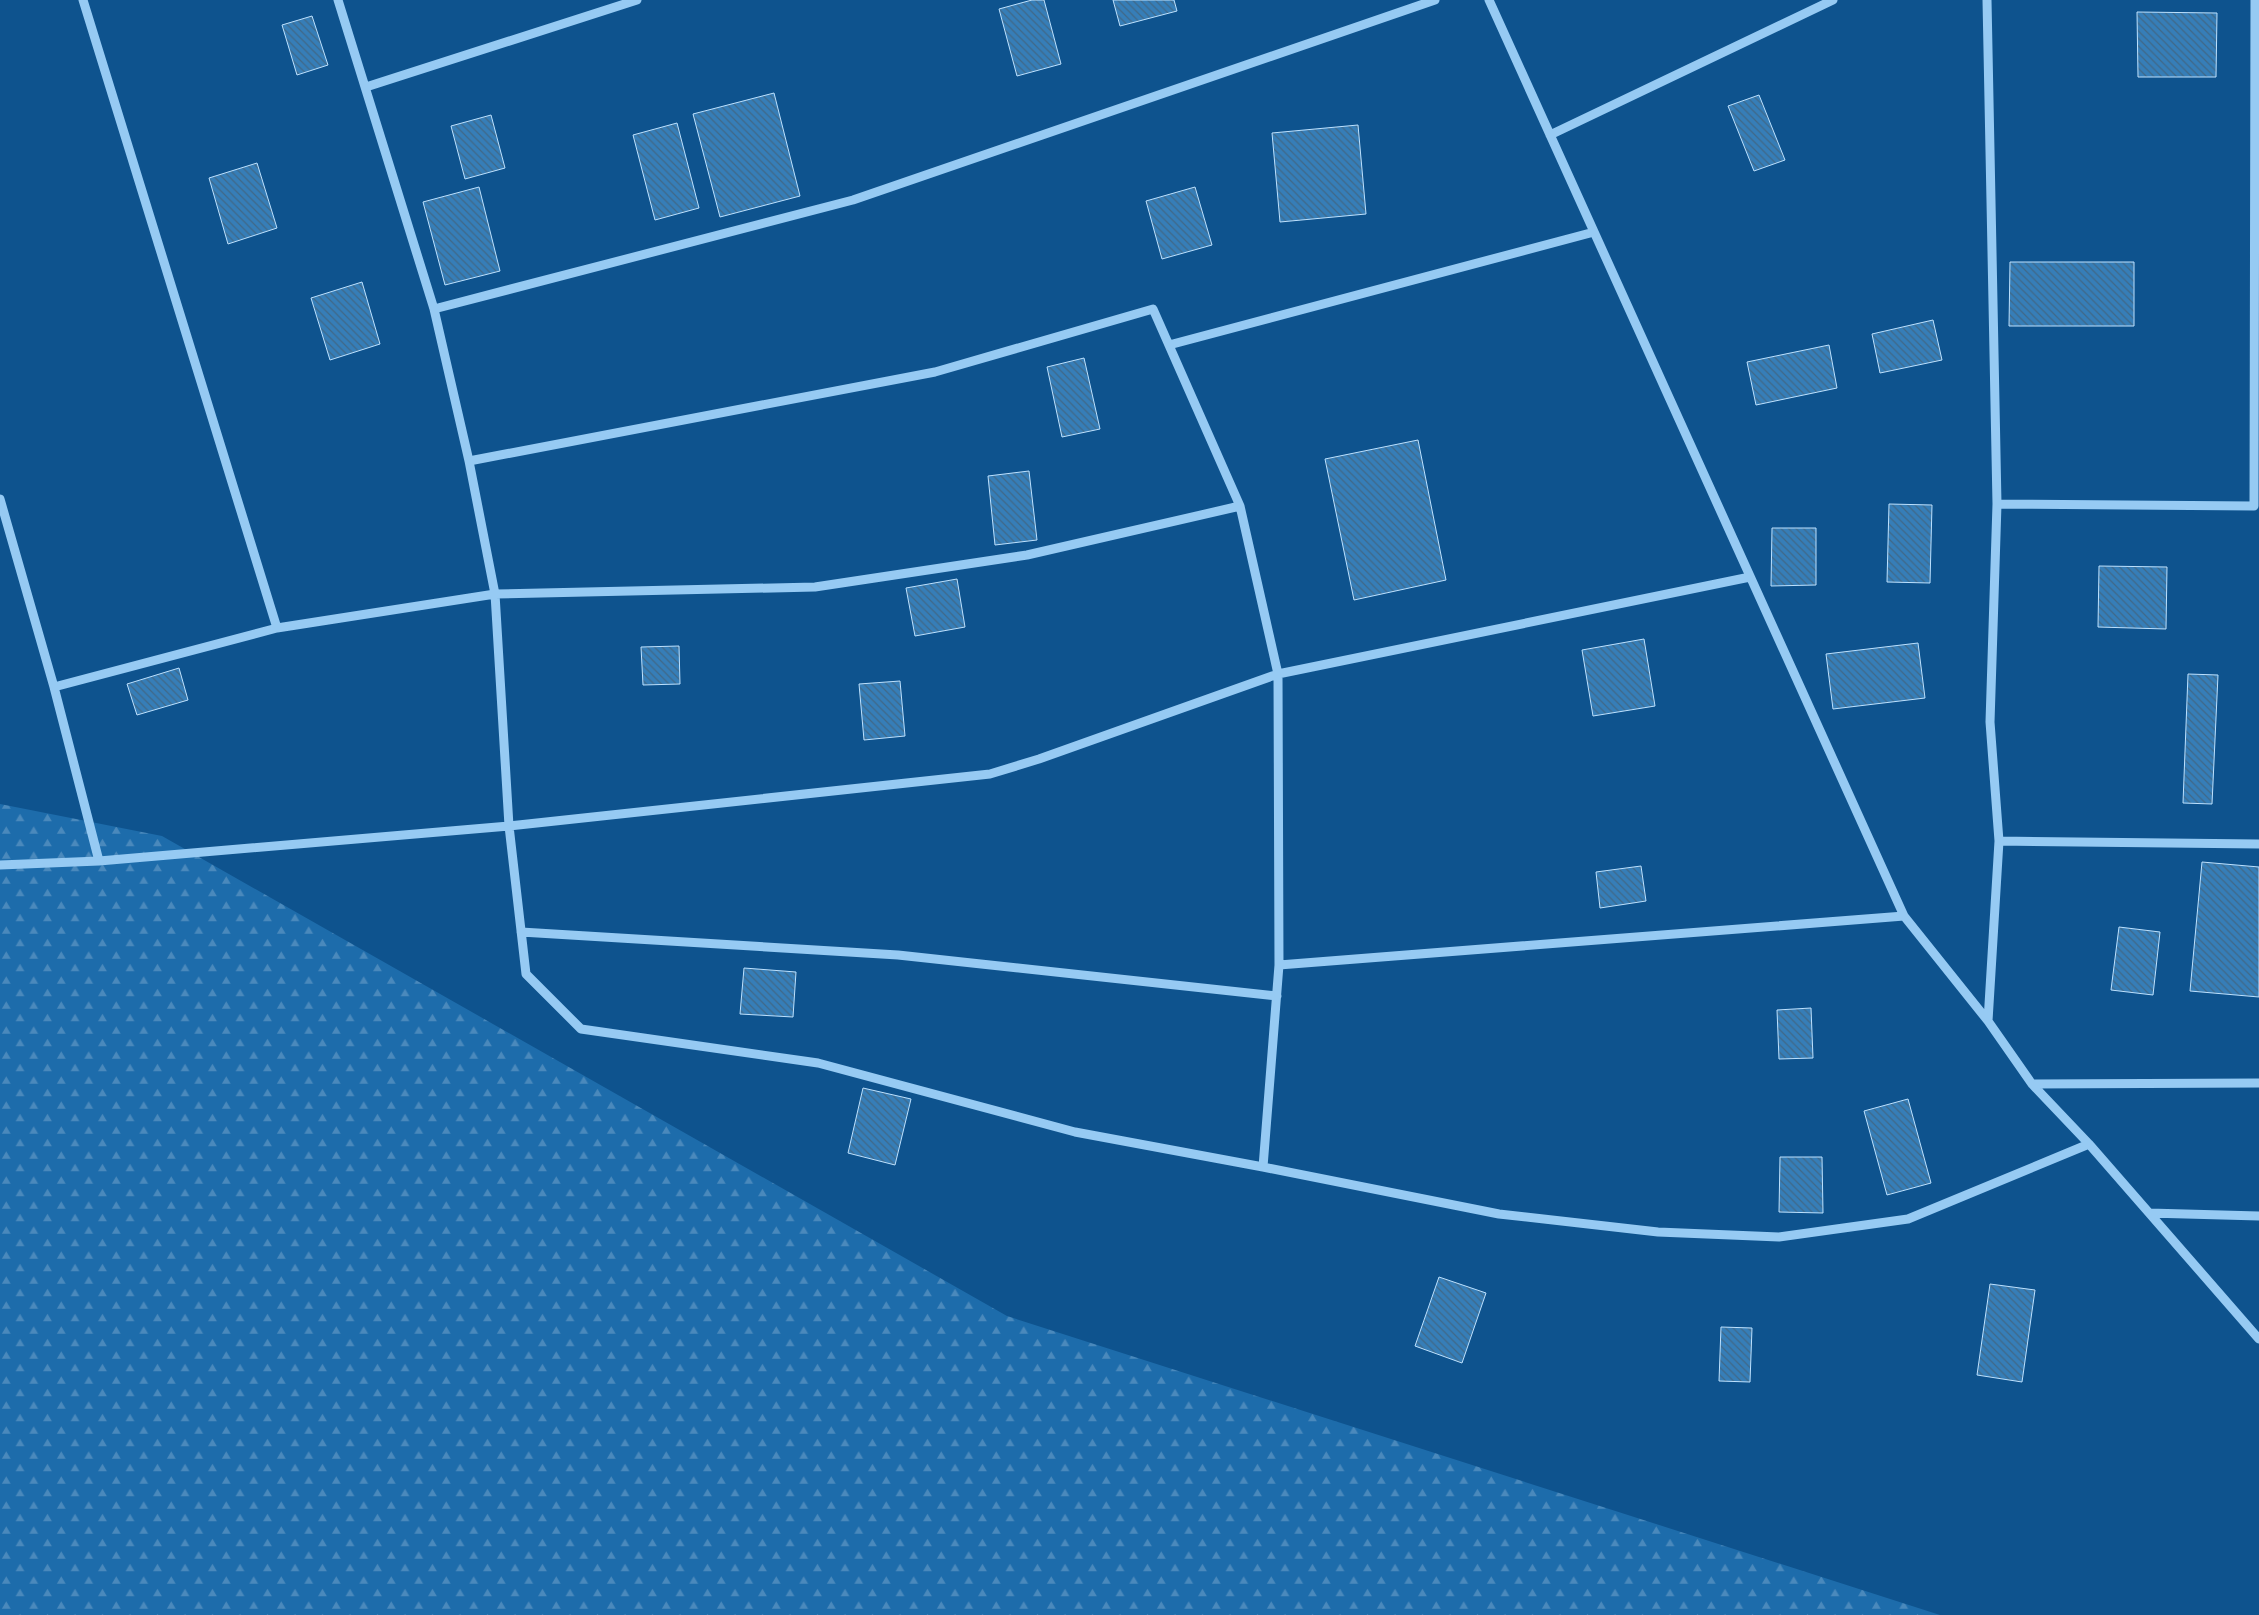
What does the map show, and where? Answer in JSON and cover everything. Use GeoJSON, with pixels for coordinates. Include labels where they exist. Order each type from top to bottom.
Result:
{"type":"FeatureCollection","features":[{"type":"Feature","properties":{"kind":"street"},"geometry":{"type":"LineString","coordinates":[[83,0],[277,628]]}},
{"type":"Feature","properties":{"kind":"street"},"geometry":{"type":"LineString","coordinates":[[338,0],[434,309],[469,461],[495,594],[509,826],[526,974],[581,1029],[818,1064],[1075,1132],[1499,1214],[1658,1232],[1779,1238],[1908,1219],[2089,1144]]}},
{"type":"Feature","properties":{"kind":"street"},"geometry":{"type":"LineString","coordinates":[[366,87],[636,0]]}},
{"type":"Feature","properties":{"kind":"street"},"geometry":{"type":"LineString","coordinates":[[434,309],[853,200],[1435,0]]}},
{"type":"Feature","properties":{"kind":"street"},"geometry":{"type":"LineString","coordinates":[[1489,0],[1904,916],[1988,1021],[2032,1084],[2089,1144],[2259,1339]]}},
{"type":"Feature","properties":{"kind":"street"},"geometry":{"type":"LineString","coordinates":[[1550,135],[1833,0]]}},
{"type":"Feature","properties":{"kind":"street"},"geometry":{"type":"LineString","coordinates":[[1987,0],[1997,504],[1990,722],[1999,841],[1988,1021]]}},
{"type":"Feature","properties":{"kind":"street"},"geometry":{"type":"LineString","coordinates":[[1997,504],[2257,507],[2255,0]]}},
{"type":"Feature","properties":{"kind":"street"},"geometry":{"type":"LineString","coordinates":[[1169,345],[1594,232]]}},
{"type":"Feature","properties":{"kind":"street"},"geometry":{"type":"LineString","coordinates":[[469,461],[935,372],[1153,309],[1240,506],[1278,674],[1279,965],[1263,1167]]}},
{"type":"Feature","properties":{"kind":"street"},"geometry":{"type":"LineString","coordinates":[[0,500],[54,687],[99,861]]}},
{"type":"Feature","properties":{"kind":"street"},"geometry":{"type":"LineString","coordinates":[[54,687],[277,628],[495,594],[815,587],[1026,555],[1240,506]]}},
{"type":"Feature","properties":{"kind":"street"},"geometry":{"type":"LineString","coordinates":[[0,865],[99,861],[509,826],[990,774],[1039,759],[1278,674],[1750,577]]}},
{"type":"Feature","properties":{"kind":"street"},"geometry":{"type":"LineString","coordinates":[[1999,841],[2259,844]]}},
{"type":"Feature","properties":{"kind":"street"},"geometry":{"type":"LineString","coordinates":[[1279,965],[1904,916]]}},
{"type":"Feature","properties":{"kind":"street"},"geometry":{"type":"LineString","coordinates":[[521,932],[898,955],[1277,996]]}},
{"type":"Feature","properties":{"kind":"street"},"geometry":{"type":"LineString","coordinates":[[2032,1084],[2259,1083]]}},
{"type":"Feature","properties":{"kind":"street"},"geometry":{"type":"LineString","coordinates":[[2150,1214],[2259,1216]]}},
{"type":"Feature","properties":{"kind":"green space"},"geometry":{"type":"Polygon","coordinates":[[[0,804],[162,836],[1007,1316],[1940,1615],[0,1615],[0,804]]]}},
{"type":"Feature","properties":{"kind":"building"},"geometry":{"type":"Polygon","coordinates":[[[1032,0],[1044,0],[1061,64],[1017,76],[999,9],[1032,0]]]}},
{"type":"Feature","properties":{"kind":"building"},"geometry":{"type":"Polygon","coordinates":[[[1113,0],[1174,0],[1177,11],[1120,26],[1113,0]]]}},
{"type":"Feature","properties":{"kind":"building"},"geometry":{"type":"Polygon","coordinates":[[[2137,12],[2217,13],[2216,77],[2138,77],[2137,12]]]}},
{"type":"Feature","properties":{"kind":"building"},"geometry":{"type":"Polygon","coordinates":[[[312,16],[328,65],[297,75],[282,25],[312,16]]]}},
{"type":"Feature","properties":{"kind":"building"},"geometry":{"type":"Polygon","coordinates":[[[774,93],[800,196],[720,217],[693,114],[774,93]]]}},
{"type":"Feature","properties":{"kind":"building"},"geometry":{"type":"Polygon","coordinates":[[[1759,95],[1785,160],[1754,171],[1728,106],[1759,95]]]}},
{"type":"Feature","properties":{"kind":"building"},"geometry":{"type":"Polygon","coordinates":[[[491,115],[505,168],[465,179],[451,126],[491,115]]]}},
{"type":"Feature","properties":{"kind":"building"},"geometry":{"type":"Polygon","coordinates":[[[677,123],[699,208],[655,220],[633,135],[677,123]]]}},
{"type":"Feature","properties":{"kind":"building"},"geometry":{"type":"Polygon","coordinates":[[[1358,125],[1366,214],[1280,222],[1272,133],[1358,125]]]}},
{"type":"Feature","properties":{"kind":"building"},"geometry":{"type":"Polygon","coordinates":[[[257,163],[277,228],[228,244],[209,178],[257,163]]]}},
{"type":"Feature","properties":{"kind":"building"},"geometry":{"type":"Polygon","coordinates":[[[479,187],[500,271],[445,285],[423,202],[479,187]]]}},
{"type":"Feature","properties":{"kind":"building"},"geometry":{"type":"Polygon","coordinates":[[[1195,187],[1212,245],[1162,259],[1146,201],[1195,187]]]}},
{"type":"Feature","properties":{"kind":"building"},"geometry":{"type":"Polygon","coordinates":[[[2010,262],[2134,262],[2134,326],[2009,326],[2010,262]]]}},
{"type":"Feature","properties":{"kind":"building"},"geometry":{"type":"Polygon","coordinates":[[[362,282],[380,344],[330,360],[311,298],[362,282]]]}},
{"type":"Feature","properties":{"kind":"building"},"geometry":{"type":"Polygon","coordinates":[[[1933,320],[1942,360],[1880,373],[1872,334],[1933,320]]]}},
{"type":"Feature","properties":{"kind":"building"},"geometry":{"type":"Polygon","coordinates":[[[1829,345],[1837,388],[1756,405],[1747,362],[1829,345]]]}},
{"type":"Feature","properties":{"kind":"building"},"geometry":{"type":"Polygon","coordinates":[[[1084,358],[1100,429],[1062,437],[1047,367],[1084,358]]]}},
{"type":"Feature","properties":{"kind":"building"},"geometry":{"type":"Polygon","coordinates":[[[1418,440],[1446,580],[1354,600],[1325,459],[1418,440]]]}},
{"type":"Feature","properties":{"kind":"building"},"geometry":{"type":"Polygon","coordinates":[[[1029,471],[1037,540],[995,545],[988,476],[1029,471]]]}},
{"type":"Feature","properties":{"kind":"building"},"geometry":{"type":"Polygon","coordinates":[[[1889,504],[1932,505],[1930,583],[1887,582],[1889,504]]]}},
{"type":"Feature","properties":{"kind":"building"},"geometry":{"type":"Polygon","coordinates":[[[1772,528],[1816,528],[1816,585],[1771,586],[1772,528]]]}},
{"type":"Feature","properties":{"kind":"building"},"geometry":{"type":"Polygon","coordinates":[[[2099,566],[2167,567],[2166,629],[2098,627],[2099,566]]]}},
{"type":"Feature","properties":{"kind":"building"},"geometry":{"type":"Polygon","coordinates":[[[957,579],[965,627],[915,636],[906,588],[957,579]]]}},
{"type":"Feature","properties":{"kind":"building"},"geometry":{"type":"Polygon","coordinates":[[[1644,639],[1655,706],[1593,716],[1582,650],[1644,639]]]}},
{"type":"Feature","properties":{"kind":"building"},"geometry":{"type":"Polygon","coordinates":[[[1918,643],[1925,698],[1833,709],[1826,654],[1918,643]]]}},
{"type":"Feature","properties":{"kind":"building"},"geometry":{"type":"Polygon","coordinates":[[[679,646],[680,684],[643,685],[641,647],[679,646]]]}},
{"type":"Feature","properties":{"kind":"building"},"geometry":{"type":"Polygon","coordinates":[[[179,668],[188,700],[137,715],[127,684],[179,668]]]}},
{"type":"Feature","properties":{"kind":"building"},"geometry":{"type":"Polygon","coordinates":[[[2188,674],[2218,675],[2212,804],[2183,803],[2188,674]]]}},
{"type":"Feature","properties":{"kind":"building"},"geometry":{"type":"Polygon","coordinates":[[[900,681],[905,736],[864,740],[859,684],[900,681]]]}},
{"type":"Feature","properties":{"kind":"building"},"geometry":{"type":"Polygon","coordinates":[[[2202,862],[2259,867],[2259,997],[2190,991],[2202,862]]]}},
{"type":"Feature","properties":{"kind":"building"},"geometry":{"type":"Polygon","coordinates":[[[1641,866],[1646,901],[1600,908],[1596,872],[1641,866]]]}},
{"type":"Feature","properties":{"kind":"building"},"geometry":{"type":"Polygon","coordinates":[[[2119,927],[2160,932],[2153,995],[2111,990],[2119,927]]]}},
{"type":"Feature","properties":{"kind":"building"},"geometry":{"type":"Polygon","coordinates":[[[744,968],[796,972],[793,1017],[740,1014],[744,968]]]}},
{"type":"Feature","properties":{"kind":"building"},"geometry":{"type":"Polygon","coordinates":[[[1811,1008],[1813,1058],[1779,1059],[1777,1010],[1811,1008]]]}},
{"type":"Feature","properties":{"kind":"building"},"geometry":{"type":"Polygon","coordinates":[[[863,1088],[911,1099],[895,1165],[848,1153],[863,1088]]]}},
{"type":"Feature","properties":{"kind":"building"},"geometry":{"type":"Polygon","coordinates":[[[1908,1099],[1931,1183],[1887,1195],[1864,1111],[1908,1099]]]}},
{"type":"Feature","properties":{"kind":"building"},"geometry":{"type":"Polygon","coordinates":[[[1780,1157],[1822,1157],[1823,1213],[1779,1212],[1780,1157]]]}},
{"type":"Feature","properties":{"kind":"building"},"geometry":{"type":"Polygon","coordinates":[[[1439,1277],[1486,1293],[1462,1363],[1415,1346],[1439,1277]]]}},
{"type":"Feature","properties":{"kind":"building"},"geometry":{"type":"Polygon","coordinates":[[[1990,1284],[2035,1290],[2022,1382],[1977,1375],[1990,1284]]]}},
{"type":"Feature","properties":{"kind":"building"},"geometry":{"type":"Polygon","coordinates":[[[1721,1327],[1752,1328],[1750,1382],[1719,1381],[1721,1327]]]}}]}
